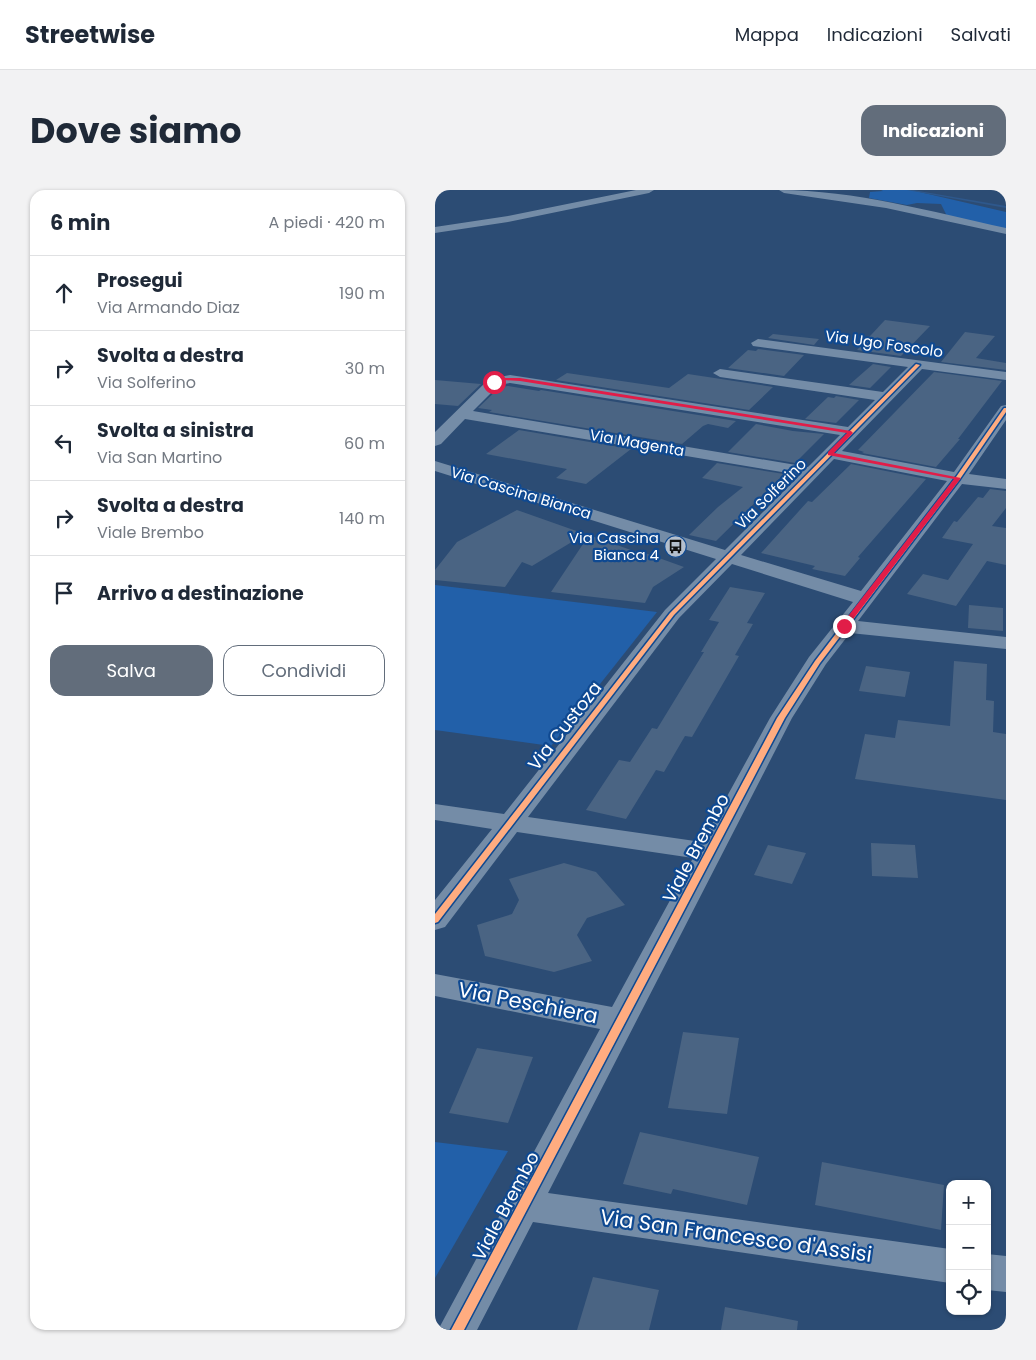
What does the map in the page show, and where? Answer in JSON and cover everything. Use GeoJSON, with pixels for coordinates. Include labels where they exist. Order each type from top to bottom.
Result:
{"type":"FeatureCollection","features":[{"type":"Feature","properties":{"kind":"street"},"geometry":{"type":"LineString","coordinates":[[435,230],[508,219],[649,190]]}},
{"type":"Feature","properties":{"kind":"street"},"geometry":{"type":"LineString","coordinates":[[784,190],[886,205],[1006,231]]}},
{"type":"Feature","properties":{"kind":"street","name":"Via Ugo Foscolo"},"geometry":{"type":"LineString","coordinates":[[758,343],[1006,376]]}},
{"type":"Feature","properties":{"kind":"street","name":"Via Solferino"},"geometry":{"type":"LineString","coordinates":[[727,558],[918,365]]}},
{"type":"Feature","properties":{"kind":"street"},"geometry":{"type":"LineString","coordinates":[[720,373],[886,397]]}},
{"type":"Feature","properties":{"kind":"street"},"geometry":{"type":"LineString","coordinates":[[435,440],[494,382],[506,379],[520,379],[851,432]]}},
{"type":"Feature","properties":{"kind":"street","name":"Viale Brembo"},"geometry":{"type":"LineString","coordinates":[[457,1330],[781,718],[817,662],[958,478],[1006,409]]}},
{"type":"Feature","properties":{"kind":"street","name":"Via Magenta"},"geometry":{"type":"LineString","coordinates":[[462,414],[811,472]]}},
{"type":"Feature","properties":{"kind":"street"},"geometry":{"type":"LineString","coordinates":[[830,454],[958,478],[1006,484]]}},
{"type":"Feature","properties":{"kind":"street","name":"Via Cascina Bianca"},"geometry":{"type":"LineString","coordinates":[[436,468],[865,599]]}},
{"type":"Feature","properties":{"kind":"street","name":"Via Custoza"},"geometry":{"type":"LineString","coordinates":[[435,920],[673,614],[727,558]]}},
{"type":"Feature","properties":{"kind":"street"},"geometry":{"type":"LineString","coordinates":[[844,626],[1006,643]]}},
{"type":"Feature","properties":{"kind":"street"},"geometry":{"type":"LineString","coordinates":[[435,812],[711,852]]}},
{"type":"Feature","properties":{"kind":"street","name":"Via Peschiera"},"geometry":{"type":"LineString","coordinates":[[435,986],[621,1021]]}},
{"type":"Feature","properties":{"kind":"street","name":"Via San Francesco d'Assisi"},"geometry":{"type":"LineString","coordinates":[[523,1205],[946,1265]]}},
{"type":"Feature","properties":{"kind":"street"},"geometry":{"type":"LineString","coordinates":[[991,1272],[1006,1274]]}},
{"type":"Feature","properties":{"kind":"shaded area"},"geometry":{"type":"Polygon","coordinates":[[[881,190],[911,190],[1006,212],[1006,229],[947,216],[941,204],[917,203],[907,205],[869,198],[870,192],[883,191],[881,190]]]}},
{"type":"Feature","properties":{"kind":"shaded area"},"geometry":{"type":"Polygon","coordinates":[[[435,585],[657,612],[551,746],[435,730],[435,585]]]}},
{"type":"Feature","properties":{"kind":"shaded area"},"geometry":{"type":"Polygon","coordinates":[[[435,1142],[508,1151],[435,1278],[435,1142]]]}},
{"type":"Feature","properties":{"kind":"building"},"geometry":{"type":"Polygon","coordinates":[[[885,320],[930,326],[901,356],[857,350],[885,320]]]}},
{"type":"Feature","properties":{"kind":"building"},"geometry":{"type":"Polygon","coordinates":[[[965,332],[995,336],[976,358],[1006,363],[1006,370],[941,362],[965,332]]]}},
{"type":"Feature","properties":{"kind":"building"},"geometry":{"type":"Polygon","coordinates":[[[773,334],[819,339],[814,345],[768,338],[773,334]]]}},
{"type":"Feature","properties":{"kind":"building"},"geometry":{"type":"Polygon","coordinates":[[[758,349],[804,355],[784,376],[728,368],[748,350],[756,351],[758,349]]]}},
{"type":"Feature","properties":{"kind":"building"},"geometry":{"type":"Polygon","coordinates":[[[873,364],[891,367],[870,388],[849,385],[873,364]]]}},
{"type":"Feature","properties":{"kind":"building"},"geometry":{"type":"Polygon","coordinates":[[[934,372],[1002,381],[958,439],[960,439],[936,467],[862,453],[864,452],[858,450],[934,372]]]}},
{"type":"Feature","properties":{"kind":"building"},"geometry":{"type":"Polygon","coordinates":[[[567,373],[669,388],[688,374],[773,387],[749,410],[556,380],[567,373]]]}},
{"type":"Feature","properties":{"kind":"building"},"geometry":{"type":"Polygon","coordinates":[[[435,380],[481,384],[458,406],[435,404],[435,380]]]}},
{"type":"Feature","properties":{"kind":"building"},"geometry":{"type":"Polygon","coordinates":[[[508,386],[736,421],[728,428],[708,424],[703,426],[682,444],[489,412],[492,410],[478,408],[500,387],[508,386]]]}},
{"type":"Feature","properties":{"kind":"building"},"geometry":{"type":"Polygon","coordinates":[[[836,396],[859,400],[836,423],[805,419],[828,397],[834,398],[836,396]]]}},
{"type":"Feature","properties":{"kind":"building"},"geometry":{"type":"Polygon","coordinates":[[[756,424],[793,431],[824,434],[795,463],[728,452],[756,424]]]}},
{"type":"Feature","properties":{"kind":"building"},"geometry":{"type":"Polygon","coordinates":[[[519,430],[631,449],[586,484],[556,478],[567,469],[486,454],[519,430]]]}},
{"type":"Feature","properties":{"kind":"building"},"geometry":{"type":"Polygon","coordinates":[[[717,463],[784,474],[716,541],[689,535],[718,507],[743,487],[702,478],[717,463]]]}},
{"type":"Feature","properties":{"kind":"building"},"geometry":{"type":"Polygon","coordinates":[[[851,464],[926,479],[858,557],[860,558],[845,576],[812,569],[815,566],[761,553],[808,501],[812,502],[851,464]]]}},
{"type":"Feature","properties":{"kind":"building"},"geometry":{"type":"Polygon","coordinates":[[[990,489],[1006,491],[1006,508],[992,526],[1006,528],[1006,565],[987,561],[956,606],[907,594],[923,574],[948,580],[973,544],[942,538],[954,521],[957,522],[978,497],[983,498],[990,489]]]}},
{"type":"Feature","properties":{"kind":"building"},"geometry":{"type":"Polygon","coordinates":[[[517,510],[585,534],[532,566],[522,562],[505,587],[435,580],[435,570],[457,542],[517,510]]]}},
{"type":"Feature","properties":{"kind":"building"},"geometry":{"type":"Polygon","coordinates":[[[589,535],[684,567],[653,587],[645,603],[551,592],[589,535]]]}},
{"type":"Feature","properties":{"kind":"building"},"geometry":{"type":"Polygon","coordinates":[[[730,587],[765,593],[747,623],[753,624],[735,655],[739,656],[692,737],[685,736],[664,772],[656,770],[626,819],[586,810],[619,760],[630,762],[652,728],[657,729],[704,652],[701,652],[719,622],[709,620],[730,587]]]}},
{"type":"Feature","properties":{"kind":"building"},"geometry":{"type":"Polygon","coordinates":[[[969,605],[1003,608],[1003,631],[968,628],[969,605]]]}},
{"type":"Feature","properties":{"kind":"building"},"geometry":{"type":"Polygon","coordinates":[[[954,661],[987,664],[986,700],[994,701],[993,732],[1006,734],[1006,800],[855,779],[865,734],[895,738],[898,720],[950,726],[954,661]]]}},
{"type":"Feature","properties":{"kind":"building"},"geometry":{"type":"Polygon","coordinates":[[[866,666],[910,672],[905,697],[859,691],[866,666]]]}},
{"type":"Feature","properties":{"kind":"building"},"geometry":{"type":"Polygon","coordinates":[[[871,843],[915,845],[918,878],[872,876],[871,843]]]}},
{"type":"Feature","properties":{"kind":"building"},"geometry":{"type":"Polygon","coordinates":[[[768,845],[806,853],[792,884],[754,875],[768,845]]]}},
{"type":"Feature","properties":{"kind":"building"},"geometry":{"type":"Polygon","coordinates":[[[564,863],[596,872],[625,905],[587,918],[577,935],[592,961],[554,972],[485,956],[477,925],[512,914],[519,900],[509,879],[564,863]]]}},
{"type":"Feature","properties":{"kind":"building"},"geometry":{"type":"Polygon","coordinates":[[[683,1032],[739,1038],[727,1114],[668,1108],[683,1032]]]}},
{"type":"Feature","properties":{"kind":"building"},"geometry":{"type":"Polygon","coordinates":[[[477,1048],[533,1057],[508,1123],[449,1113],[477,1048]]]}},
{"type":"Feature","properties":{"kind":"building"},"geometry":{"type":"Polygon","coordinates":[[[640,1132],[759,1157],[747,1205],[673,1189],[671,1194],[623,1184],[640,1132]]]}},
{"type":"Feature","properties":{"kind":"building"},"geometry":{"type":"Polygon","coordinates":[[[822,1162],[944,1185],[941,1230],[815,1205],[822,1162]]]}},
{"type":"Feature","properties":{"kind":"building"},"geometry":{"type":"Polygon","coordinates":[[[593,1277],[659,1290],[649,1330],[577,1330],[593,1277]]]}},
{"type":"Feature","properties":{"kind":"building"},"geometry":{"type":"Polygon","coordinates":[[[725,1307],[798,1321],[797,1330],[721,1330],[725,1307]]]}},
{"type":"Feature","properties":{"kind":"waterway"},"geometry":{"type":"LineString","coordinates":[[908,190],[1006,207]]}},
{"type":"Feature","properties":{"kind":"cycle path"},"geometry":{"type":"LineString","coordinates":[[435,920],[672,614],[918,365]]}},
{"type":"Feature","properties":{"kind":"cycle path"},"geometry":{"type":"LineString","coordinates":[[457,1330],[781,718],[817,662],[958,478],[1006,409]]}},
{"type":"Feature","properties":{"kind":"place","name":"Via Cascina Bianca 4"},"geometry":{"type":"Point","coordinates":[675,547]}},
{"type":"Feature","properties":{"kind":"route"},"geometry":{"type":"LineString","coordinates":[[494,382],[503,379],[520,379],[851,432],[830,454],[958,478],[844,626]]}}]}
